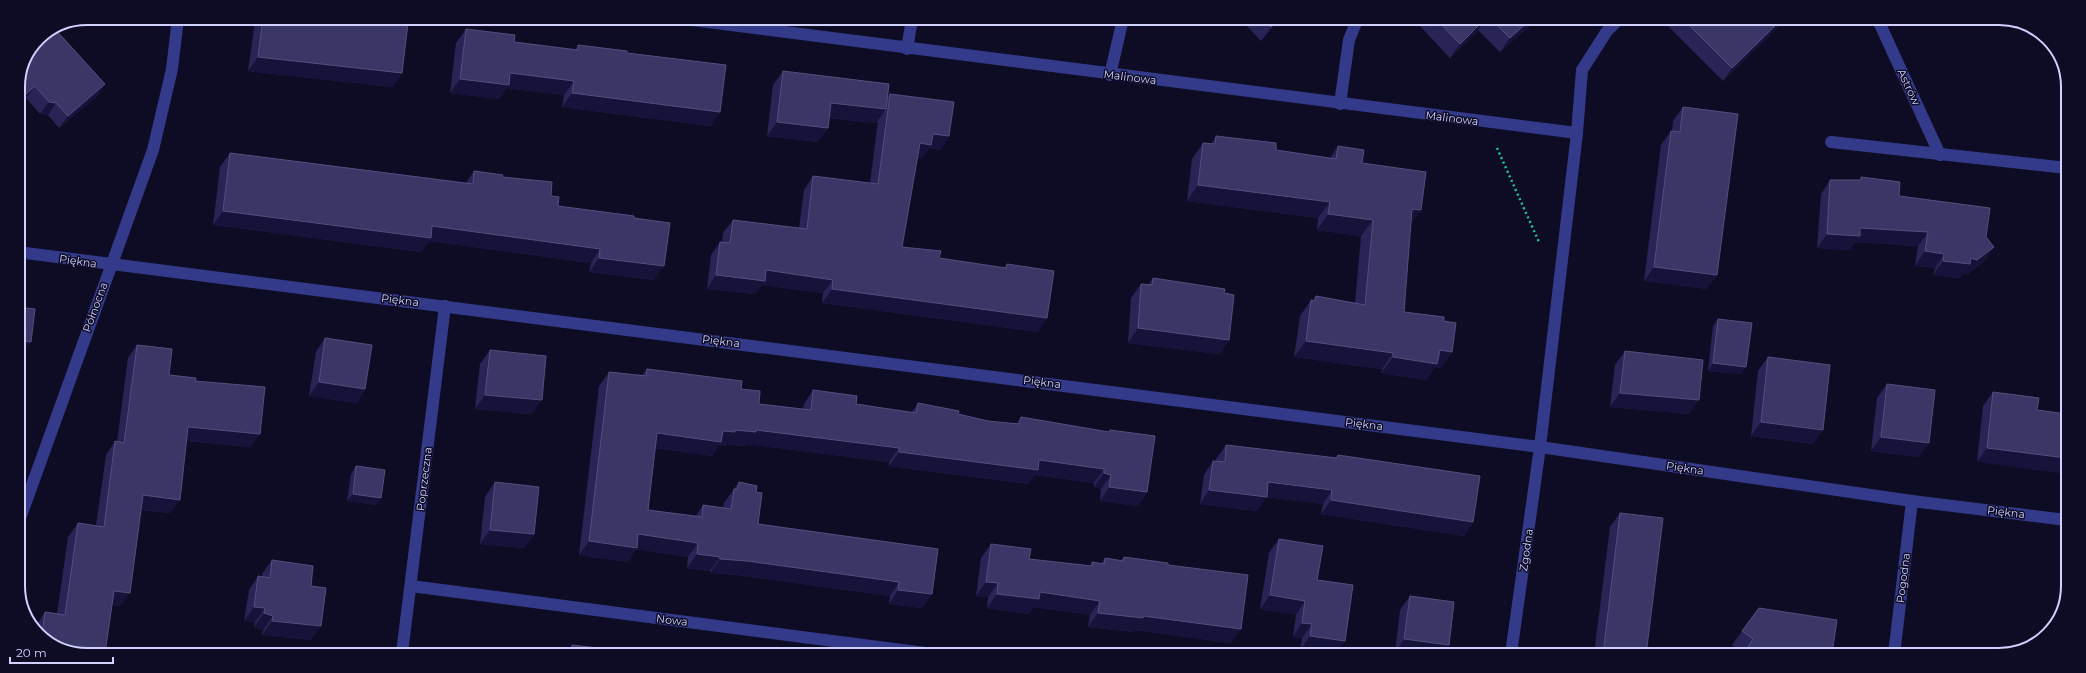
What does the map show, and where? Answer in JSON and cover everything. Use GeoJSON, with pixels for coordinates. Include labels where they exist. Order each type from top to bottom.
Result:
{"type":"FeatureCollection","features":[{"type":"Feature","properties":{"kind":"street","name":"Północna"},"geometry":{"type":"LineString","coordinates":[[25,504],[110,265],[153,150],[172,69],[177,25]]}},
{"type":"Feature","properties":{"kind":"street","name":"Malinowa"},"geometry":{"type":"LineString","coordinates":[[742,25],[907,49],[1577,134]]}},
{"type":"Feature","properties":{"kind":"street"},"geometry":{"type":"LineString","coordinates":[[907,49],[911,25]]}},
{"type":"Feature","properties":{"kind":"street"},"geometry":{"type":"LineString","coordinates":[[1110,75],[1122,25]]}},
{"type":"Feature","properties":{"kind":"street"},"geometry":{"type":"LineString","coordinates":[[1340,104],[1349,40],[1355,25]]}},
{"type":"Feature","properties":{"kind":"street"},"geometry":{"type":"LineString","coordinates":[[1540,447],[1577,134],[1582,70],[1607,31],[1613,25]]}},
{"type":"Feature","properties":{"kind":"street","name":"Astrów"},"geometry":{"type":"LineString","coordinates":[[1880,25],[1940,154]]}},
{"type":"Feature","properties":{"kind":"street"},"geometry":{"type":"LineString","coordinates":[[1831,142],[2061,167]]}},
{"type":"Feature","properties":{"kind":"street","name":"Piękna"},"geometry":{"type":"LineString","coordinates":[[25,253],[1540,447],[1912,501],[2061,519]]}},
{"type":"Feature","properties":{"kind":"street","name":"Poprzeczna"},"geometry":{"type":"LineString","coordinates":[[403,648],[445,306]]}},
{"type":"Feature","properties":{"kind":"street","name":"Zgodna"},"geometry":{"type":"LineString","coordinates":[[1512,648],[1540,447]]}},
{"type":"Feature","properties":{"kind":"street","name":"Pogodna"},"geometry":{"type":"LineString","coordinates":[[1895,648],[1912,501]]}},
{"type":"Feature","properties":{"kind":"street","name":"Nowa"},"geometry":{"type":"LineString","coordinates":[[411,586],[887,648]]}},
{"type":"Feature","properties":{"kind":"path"},"geometry":{"type":"LineString","coordinates":[[1485,122],[1540,245]]}},
{"type":"Feature","properties":{"kind":"building"},"geometry":{"type":"Polygon","coordinates":[[[262,25],[408,25],[402,73],[258,57],[262,25]]]}},
{"type":"Feature","properties":{"kind":"building"},"geometry":{"type":"Polygon","coordinates":[[[1442,25],[1479,25],[1460,44],[1442,25]]]}},
{"type":"Feature","properties":{"kind":"building"},"geometry":{"type":"Polygon","coordinates":[[[1497,25],[1524,25],[1510,38],[1497,25]]]}},
{"type":"Feature","properties":{"kind":"building"},"geometry":{"type":"Polygon","coordinates":[[[1689,25],[1776,25],[1732,68],[1689,25]]]}},
{"type":"Feature","properties":{"kind":"building"},"geometry":{"type":"Polygon","coordinates":[[[466,29],[515,35],[514,42],[578,50],[578,45],[627,51],[627,53],[726,65],[720,112],[572,93],[574,81],[510,73],[509,85],[460,79],[466,29]]]}},
{"type":"Feature","properties":{"kind":"building"},"geometry":{"type":"Polygon","coordinates":[[[58,32],[105,84],[68,116],[56,103],[49,102],[35,86],[25,95],[26,75],[30,63],[35,53],[43,43],[58,32]]]}},
{"type":"Feature","properties":{"kind":"building"},"geometry":{"type":"Polygon","coordinates":[[[783,71],[889,84],[886,109],[831,103],[828,128],[777,122],[783,71]]]}},
{"type":"Feature","properties":{"kind":"building"},"geometry":{"type":"Polygon","coordinates":[[[890,94],[954,102],[949,136],[933,134],[931,145],[920,143],[902,247],[941,251],[939,258],[1006,268],[1007,264],[1054,271],[1047,318],[832,289],[833,280],[766,270],[765,281],[716,275],[720,242],[730,243],[733,220],[807,229],[813,176],[878,184],[890,94]]]}},
{"type":"Feature","properties":{"kind":"building"},"geometry":{"type":"Polygon","coordinates":[[[1683,107],[1738,114],[1717,275],[1654,267],[1671,131],[1680,132],[1683,107]]]}},
{"type":"Feature","properties":{"kind":"building"},"geometry":{"type":"Polygon","coordinates":[[[1216,136],[1276,143],[1276,150],[1336,159],[1338,146],[1364,150],[1362,163],[1426,172],[1421,210],[1412,209],[1404,312],[1444,317],[1444,321],[1456,323],[1452,352],[1440,350],[1437,364],[1393,357],[1393,353],[1306,341],[1311,300],[1315,301],[1316,296],[1365,305],[1373,220],[1328,214],[1330,202],[1198,185],[1203,143],[1215,144],[1216,136]]]}},
{"type":"Feature","properties":{"kind":"building"},"geometry":{"type":"Polygon","coordinates":[[[230,153],[473,184],[474,171],[503,175],[502,177],[552,182],[551,196],[559,197],[558,206],[634,216],[634,218],[670,223],[664,266],[599,258],[600,249],[432,226],[431,238],[223,211],[230,153]]]}},
{"type":"Feature","properties":{"kind":"building"},"geometry":{"type":"Polygon","coordinates":[[[1861,177],[1900,182],[1899,196],[1990,208],[1986,237],[1994,247],[1977,260],[1971,258],[1970,264],[1943,261],[1944,254],[1925,251],[1928,232],[1860,228],[1860,236],[1827,234],[1830,180],[1861,180],[1861,177]]]}},
{"type":"Feature","properties":{"kind":"building"},"geometry":{"type":"Polygon","coordinates":[[[1153,278],[1225,289],[1224,293],[1234,295],[1229,340],[1138,328],[1141,284],[1152,285],[1153,278]]]}},
{"type":"Feature","properties":{"kind":"building"},"geometry":{"type":"Polygon","coordinates":[[[25,308],[35,309],[31,342],[25,341],[25,308]]]}},
{"type":"Feature","properties":{"kind":"building"},"geometry":{"type":"Polygon","coordinates":[[[1718,319],[1752,323],[1746,367],[1713,363],[1718,319]]]}},
{"type":"Feature","properties":{"kind":"building"},"geometry":{"type":"Polygon","coordinates":[[[325,338],[372,345],[365,389],[319,382],[325,338]]]}},
{"type":"Feature","properties":{"kind":"building"},"geometry":{"type":"Polygon","coordinates":[[[137,345],[172,349],[169,375],[196,378],[195,381],[265,387],[260,434],[188,427],[180,500],[143,495],[130,593],[114,591],[106,648],[71,646],[53,638],[43,629],[45,612],[65,615],[78,523],[104,527],[115,441],[124,443],[137,345]]]}},
{"type":"Feature","properties":{"kind":"building"},"geometry":{"type":"Polygon","coordinates":[[[490,350],[546,356],[542,400],[485,395],[490,350]]]}},
{"type":"Feature","properties":{"kind":"building"},"geometry":{"type":"Polygon","coordinates":[[[1625,351],[1703,360],[1699,400],[1620,393],[1625,351]]]}},
{"type":"Feature","properties":{"kind":"building"},"geometry":{"type":"Polygon","coordinates":[[[1768,357],[1830,365],[1823,430],[1761,422],[1768,357]]]}},
{"type":"Feature","properties":{"kind":"building"},"geometry":{"type":"Polygon","coordinates":[[[647,369],[742,381],[741,389],[760,391],[759,404],[811,410],[813,390],[857,396],[856,404],[916,413],[918,403],[959,411],[958,414],[988,421],[1019,424],[1021,417],[1109,432],[1110,430],[1155,436],[1147,492],[1109,487],[1111,475],[1104,473],[1104,469],[1039,460],[1038,470],[899,452],[899,448],[756,430],[756,432],[735,430],[735,432],[723,431],[721,442],[657,433],[648,510],[702,517],[703,505],[731,509],[734,489],[737,489],[739,482],[757,486],[756,492],[762,493],[758,524],[938,549],[932,594],[898,590],[899,582],[747,561],[720,559],[720,557],[697,554],[698,543],[638,534],[637,548],[589,541],[609,372],[646,376],[647,369]]]}},
{"type":"Feature","properties":{"kind":"building"},"geometry":{"type":"Polygon","coordinates":[[[1887,384],[1935,390],[1929,443],[1881,437],[1887,384]]]}},
{"type":"Feature","properties":{"kind":"building"},"geometry":{"type":"Polygon","coordinates":[[[1993,392],[2039,398],[2037,410],[2061,413],[2061,457],[1987,448],[1993,392]]]}},
{"type":"Feature","properties":{"kind":"building"},"geometry":{"type":"Polygon","coordinates":[[[1226,445],[1337,458],[1338,455],[1480,476],[1473,522],[1331,500],[1332,490],[1268,482],[1267,497],[1209,490],[1213,461],[1225,462],[1226,445]]]}},
{"type":"Feature","properties":{"kind":"building"},"geometry":{"type":"Polygon","coordinates":[[[356,466],[385,470],[381,498],[353,494],[356,466]]]}},
{"type":"Feature","properties":{"kind":"building"},"geometry":{"type":"Polygon","coordinates":[[[495,482],[539,487],[534,534],[490,530],[495,482]]]}},
{"type":"Feature","properties":{"kind":"building"},"geometry":{"type":"Polygon","coordinates":[[[1620,513],[1663,518],[1647,648],[1604,648],[1620,513]]]}},
{"type":"Feature","properties":{"kind":"building"},"geometry":{"type":"Polygon","coordinates":[[[1279,539],[1323,546],[1317,580],[1353,585],[1345,641],[1310,636],[1312,624],[1302,623],[1305,601],[1270,595],[1279,539]]]}},
{"type":"Feature","properties":{"kind":"building"},"geometry":{"type":"Polygon","coordinates":[[[991,544],[1031,549],[1029,559],[1092,566],[1092,562],[1104,564],[1105,558],[1123,561],[1124,557],[1168,563],[1168,565],[1248,575],[1241,629],[1143,616],[1143,618],[1098,613],[1100,601],[1040,592],[1039,599],[997,594],[998,583],[986,582],[991,544]]]}},
{"type":"Feature","properties":{"kind":"building"},"geometry":{"type":"Polygon","coordinates":[[[272,560],[313,566],[311,586],[326,588],[321,626],[272,621],[273,616],[264,613],[265,608],[254,607],[258,576],[270,578],[272,560]]]}},
{"type":"Feature","properties":{"kind":"building"},"geometry":{"type":"Polygon","coordinates":[[[1410,596],[1454,602],[1449,645],[1404,639],[1410,596]]]}},
{"type":"Feature","properties":{"kind":"building"},"geometry":{"type":"Polygon","coordinates":[[[1759,608],[1837,620],[1833,648],[1747,648],[1753,639],[1742,631],[1759,608]]]}},
{"type":"Feature","properties":{"kind":"building"},"geometry":{"type":"Polygon","coordinates":[[[572,645],[598,648],[572,648],[572,645]]]}}]}
